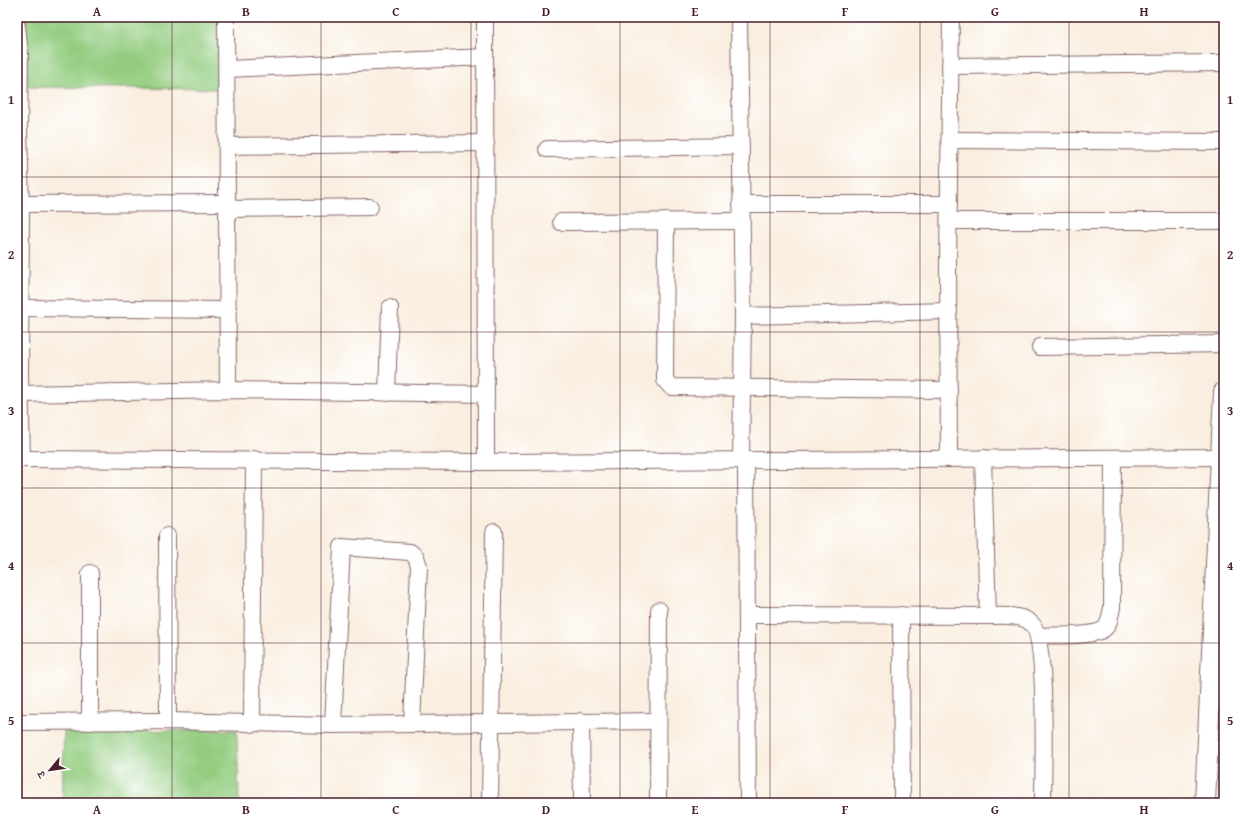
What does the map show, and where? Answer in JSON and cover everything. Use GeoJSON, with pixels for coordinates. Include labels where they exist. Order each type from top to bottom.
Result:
{"type":"FeatureCollection","features":[{"type":"Feature","properties":{"kind":"street"},"geometry":{"type":"LineString","coordinates":[[226,17],[228,390]]}},
{"type":"Feature","properties":{"kind":"street"},"geometry":{"type":"LineString","coordinates":[[485,17],[486,462]]}},
{"type":"Feature","properties":{"kind":"street"},"geometry":{"type":"LineString","coordinates":[[739,17],[743,316],[742,387],[747,615],[748,803]]}},
{"type":"Feature","properties":{"kind":"street"},"geometry":{"type":"LineString","coordinates":[[949,459],[951,17]]}},
{"type":"Feature","properties":{"kind":"street"},"geometry":{"type":"LineString","coordinates":[[17,26],[19,54],[18,129],[20,308],[18,376],[20,394],[20,459],[486,462],[983,458],[1113,459],[1222,457]]}},
{"type":"Feature","properties":{"kind":"street"},"geometry":{"type":"LineString","coordinates":[[227,69],[485,57]]}},
{"type":"Feature","properties":{"kind":"street"},"geometry":{"type":"LineString","coordinates":[[950,66],[1224,63]]}},
{"type":"Feature","properties":{"kind":"street"},"geometry":{"type":"LineString","coordinates":[[950,140],[1224,142]]}},
{"type":"Feature","properties":{"kind":"street"},"geometry":{"type":"LineString","coordinates":[[227,146],[486,142]]}},
{"type":"Feature","properties":{"kind":"street"},"geometry":{"type":"LineString","coordinates":[[547,149],[741,146]]}},
{"type":"Feature","properties":{"kind":"street"},"geometry":{"type":"LineString","coordinates":[[741,204],[949,204]]}},
{"type":"Feature","properties":{"kind":"street"},"geometry":{"type":"LineString","coordinates":[[20,207],[370,207]]}},
{"type":"Feature","properties":{"kind":"street"},"geometry":{"type":"LineString","coordinates":[[666,221],[665,380],[671,387],[949,390]]}},
{"type":"Feature","properties":{"kind":"street"},"geometry":{"type":"LineString","coordinates":[[560,222],[742,221]]}},
{"type":"Feature","properties":{"kind":"street"},"geometry":{"type":"LineString","coordinates":[[949,221],[1224,221]]}},
{"type":"Feature","properties":{"kind":"street"},"geometry":{"type":"LineString","coordinates":[[20,308],[228,310]]}},
{"type":"Feature","properties":{"kind":"street"},"geometry":{"type":"LineString","coordinates":[[387,392],[390,308]]}},
{"type":"Feature","properties":{"kind":"street"},"geometry":{"type":"LineString","coordinates":[[743,316],[949,311]]}},
{"type":"Feature","properties":{"kind":"street"},"geometry":{"type":"LineString","coordinates":[[1040,347],[1224,344]]}},
{"type":"Feature","properties":{"kind":"street"},"geometry":{"type":"LineString","coordinates":[[20,394],[228,390],[486,394]]}},
{"type":"Feature","properties":{"kind":"street"},"geometry":{"type":"LineString","coordinates":[[1205,803],[1224,392]]}},
{"type":"Feature","properties":{"kind":"street"},"geometry":{"type":"LineString","coordinates":[[983,458],[988,616]]}},
{"type":"Feature","properties":{"kind":"street"},"geometry":{"type":"LineString","coordinates":[[1039,636],[1093,633],[1104,629],[1109,622],[1112,608],[1113,459]]}},
{"type":"Feature","properties":{"kind":"street"},"geometry":{"type":"LineString","coordinates":[[252,724],[254,460]]}},
{"type":"Feature","properties":{"kind":"street"},"geometry":{"type":"LineString","coordinates":[[490,803],[494,532]]}},
{"type":"Feature","properties":{"kind":"street"},"geometry":{"type":"LineString","coordinates":[[167,536],[168,722]]}},
{"type":"Feature","properties":{"kind":"street"},"geometry":{"type":"LineString","coordinates":[[333,725],[342,547],[410,552],[416,557],[419,566],[412,724]]}},
{"type":"Feature","properties":{"kind":"street"},"geometry":{"type":"LineString","coordinates":[[90,573],[90,722]]}},
{"type":"Feature","properties":{"kind":"street"},"geometry":{"type":"LineString","coordinates":[[658,803],[659,610]]}},
{"type":"Feature","properties":{"kind":"street"},"geometry":{"type":"LineString","coordinates":[[747,615],[988,616],[1020,617],[1031,623],[1037,630],[1039,636],[1042,667],[1043,803]]}},
{"type":"Feature","properties":{"kind":"street"},"geometry":{"type":"LineString","coordinates":[[901,615],[902,803]]}},
{"type":"Feature","properties":{"kind":"street"},"geometry":{"type":"LineString","coordinates":[[581,721],[582,803]]}},
{"type":"Feature","properties":{"kind":"street"},"geometry":{"type":"LineString","coordinates":[[17,722],[168,722],[333,725],[658,721]]}},
{"type":"Feature","properties":{"kind":"green space"},"geometry":{"type":"Polygon","coordinates":[[[27,17],[219,17],[217,89],[27,87],[27,17]]]}},
{"type":"Feature","properties":{"kind":"green space"},"geometry":{"type":"Polygon","coordinates":[[[237,730],[239,803],[62,803],[64,731],[237,730]]]}}]}
